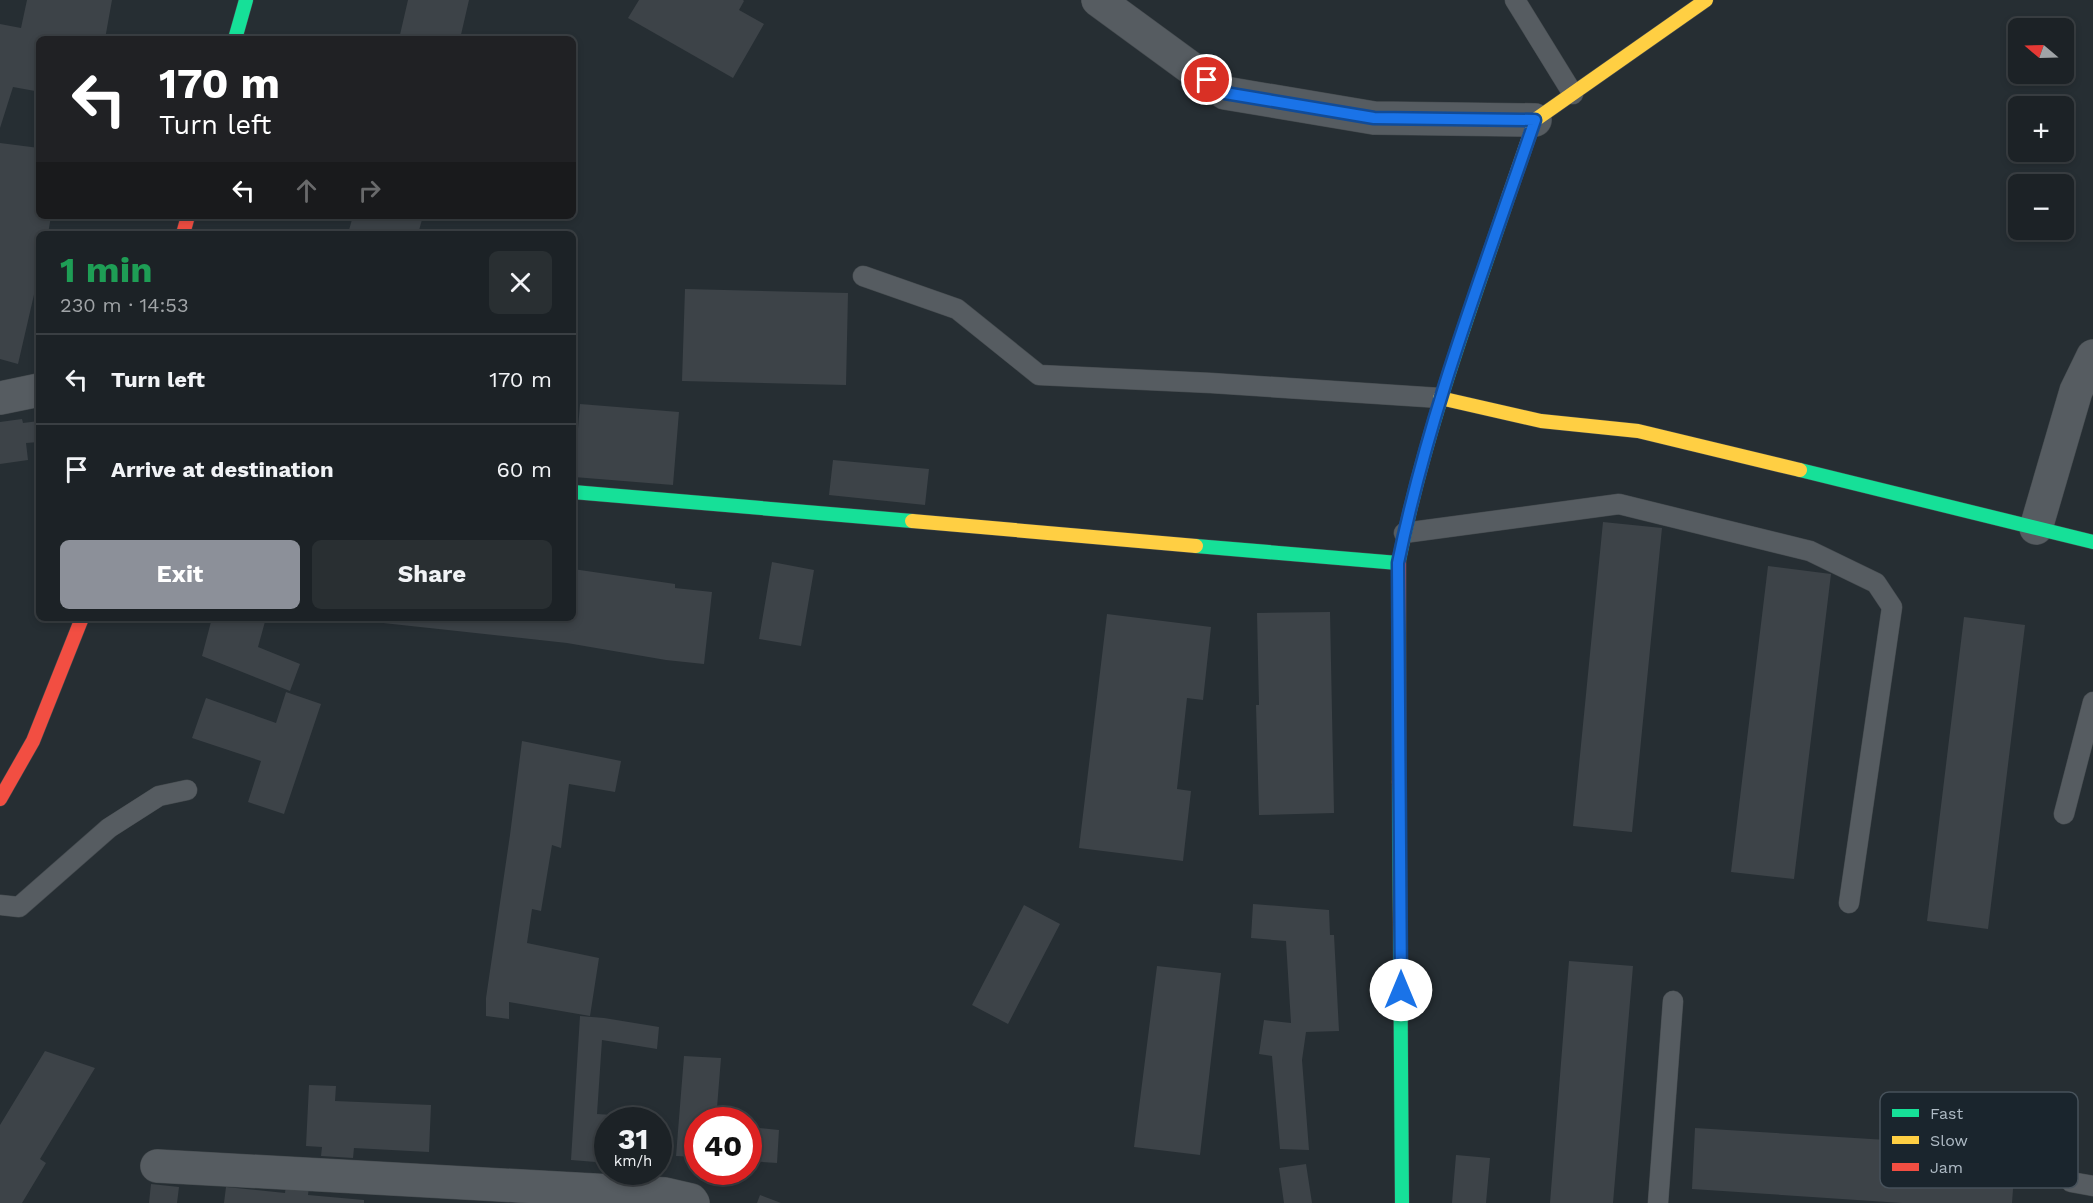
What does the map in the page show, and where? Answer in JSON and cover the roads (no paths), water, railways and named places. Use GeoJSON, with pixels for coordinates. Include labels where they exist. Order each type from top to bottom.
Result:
{"type":"FeatureCollection","features":[{"type":"Feature","properties":{"kind":"street"},"geometry":{"type":"LineString","coordinates":[[236,36],[246,0]]}},
{"type":"Feature","properties":{"kind":"street"},"geometry":{"type":"LineString","coordinates":[[1098,0],[1225,93],[1374,118],[1535,120],[1706,0]]}},
{"type":"Feature","properties":{"kind":"street"},"geometry":{"type":"LineString","coordinates":[[1402,1203],[1398,563],[1404,532],[1440,398],[1535,120]]}},
{"type":"Feature","properties":{"kind":"street"},"geometry":{"type":"LineString","coordinates":[[2036,528],[2076,391],[2093,356]]}},
{"type":"Feature","properties":{"kind":"street"},"geometry":{"type":"LineString","coordinates":[[0,398],[36,391]]}},
{"type":"Feature","properties":{"kind":"street"},"geometry":{"type":"LineString","coordinates":[[1440,398],[1541,421],[1638,431],[2093,542]]}},
{"type":"Feature","properties":{"kind":"street"},"geometry":{"type":"LineString","coordinates":[[576,492],[1398,563]]}},
{"type":"Feature","properties":{"kind":"street"},"geometry":{"type":"LineString","coordinates":[[0,799],[33,741],[81,621]]}},
{"type":"Feature","properties":{"kind":"street"},"geometry":{"type":"LineString","coordinates":[[157,1166],[665,1194],[692,1200],[693,1203]]}},
{"type":"Feature","properties":{"kind":"lane"},"geometry":{"type":"LineString","coordinates":[[1515,0],[1573,94]]}},
{"type":"Feature","properties":{"kind":"lane"},"geometry":{"type":"LineString","coordinates":[[863,276],[957,309],[1040,375],[1211,383],[1440,398]]}},
{"type":"Feature","properties":{"kind":"lane"},"geometry":{"type":"LineString","coordinates":[[1404,532],[1619,504],[1810,551],[1876,583],[1892,607],[1849,903]]}},
{"type":"Feature","properties":{"kind":"lane"},"geometry":{"type":"LineString","coordinates":[[2064,814],[2093,702]]}},
{"type":"Feature","properties":{"kind":"lane"},"geometry":{"type":"LineString","coordinates":[[0,905],[19,907],[109,828],[159,796],[187,790]]}},
{"type":"Feature","properties":{"kind":"lane"},"geometry":{"type":"LineString","coordinates":[[1658,1203],[1673,1001]]}},
{"type":"Feature","properties":{"kind":"lane"},"geometry":{"type":"LineString","coordinates":[[2078,1183],[2093,1186]]}}]}
